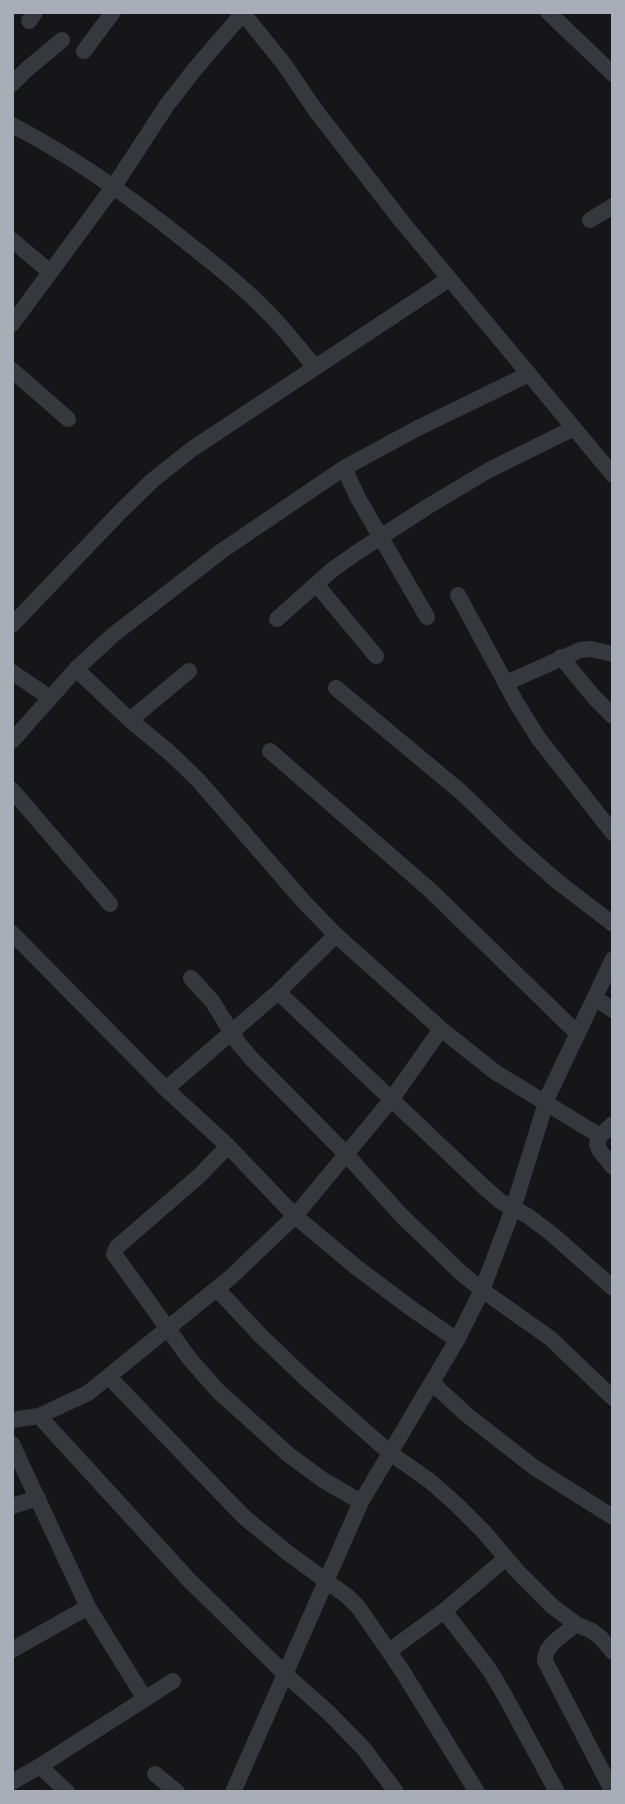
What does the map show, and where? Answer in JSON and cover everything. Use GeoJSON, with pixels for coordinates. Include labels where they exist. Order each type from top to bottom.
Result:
{"type":"FeatureCollection","features":[{"type":"Feature","properties":{"kind":"street"},"geometry":{"type":"LineString","coordinates":[[84,51],[113,12]]}},
{"type":"Feature","properties":{"kind":"street"},"geometry":{"type":"LineString","coordinates":[[548,12],[613,74]]}},
{"type":"Feature","properties":{"kind":"street"},"geometry":{"type":"LineString","coordinates":[[12,324],[114,186],[167,105],[243,13],[284,64],[354,161],[613,475]]}},
{"type":"Feature","properties":{"kind":"street"},"geometry":{"type":"LineString","coordinates":[[12,84],[62,40]]}},
{"type":"Feature","properties":{"kind":"street"},"geometry":{"type":"LineString","coordinates":[[14,130],[134,200],[226,274],[276,321],[315,367]]}},
{"type":"Feature","properties":{"kind":"street"},"geometry":{"type":"LineString","coordinates":[[590,220],[613,206]]}},
{"type":"Feature","properties":{"kind":"street"},"geometry":{"type":"LineString","coordinates":[[12,240],[50,272]]}},
{"type":"Feature","properties":{"kind":"street"},"geometry":{"type":"LineString","coordinates":[[12,625],[121,511],[153,480],[192,449],[449,279]]}},
{"type":"Feature","properties":{"kind":"street"},"geometry":{"type":"LineString","coordinates":[[12,370],[68,419]]}},
{"type":"Feature","properties":{"kind":"street"},"geometry":{"type":"LineString","coordinates":[[12,741],[76,669],[113,635],[223,550],[344,468],[528,374]]}},
{"type":"Feature","properties":{"kind":"street"},"geometry":{"type":"LineString","coordinates":[[277,619],[356,553],[427,506],[489,470],[574,428]]}},
{"type":"Feature","properties":{"kind":"street"},"geometry":{"type":"LineString","coordinates":[[344,468],[358,498],[427,617]]}},
{"type":"Feature","properties":{"kind":"street"},"geometry":{"type":"LineString","coordinates":[[316,584],[376,656]]}},
{"type":"Feature","properties":{"kind":"street"},"geometry":{"type":"LineString","coordinates":[[458,595],[539,739],[613,833]]}},
{"type":"Feature","properties":{"kind":"street"},"geometry":{"type":"LineString","coordinates":[[506,683],[580,650],[590,649],[613,654]]}},
{"type":"Feature","properties":{"kind":"street"},"geometry":{"type":"LineString","coordinates":[[561,657],[613,716]]}},
{"type":"Feature","properties":{"kind":"street"},"geometry":{"type":"LineString","coordinates":[[76,669],[198,780],[336,935],[441,1029],[495,1072],[600,1136]]}},
{"type":"Feature","properties":{"kind":"street"},"geometry":{"type":"LineString","coordinates":[[130,720],[189,671]]}},
{"type":"Feature","properties":{"kind":"street"},"geometry":{"type":"LineString","coordinates":[[12,672],[50,698]]}},
{"type":"Feature","properties":{"kind":"street"},"geometry":{"type":"LineString","coordinates":[[336,688],[461,792],[558,882],[613,924]]}},
{"type":"Feature","properties":{"kind":"street"},"geometry":{"type":"LineString","coordinates":[[270,751],[430,890],[578,1034]]}},
{"type":"Feature","properties":{"kind":"street"},"geometry":{"type":"LineString","coordinates":[[12,790],[110,904]]}},
{"type":"Feature","properties":{"kind":"street"},"geometry":{"type":"LineString","coordinates":[[12,933],[166,1089],[228,1146],[295,1216],[356,1267],[457,1340]]}},
{"type":"Feature","properties":{"kind":"street"},"geometry":{"type":"LineString","coordinates":[[166,1089],[278,992],[336,935]]}},
{"type":"Feature","properties":{"kind":"street"},"geometry":{"type":"LineString","coordinates":[[233,1792],[361,1503],[457,1340],[482,1290],[513,1209],[546,1102],[613,959]]}},
{"type":"Feature","properties":{"kind":"street"},"geometry":{"type":"LineString","coordinates":[[191,978],[212,1001],[251,1058],[346,1154],[400,1214],[460,1272],[550,1338],[613,1398]]}},
{"type":"Feature","properties":{"kind":"street"},"geometry":{"type":"LineString","coordinates":[[278,992],[484,1187],[500,1201],[528,1216],[613,1289]]}},
{"type":"Feature","properties":{"kind":"street"},"geometry":{"type":"LineString","coordinates":[[595,998],[613,1010]]}},
{"type":"Feature","properties":{"kind":"street"},"geometry":{"type":"LineString","coordinates":[[12,1420],[39,1416],[88,1394],[217,1289],[295,1216],[391,1100],[441,1029]]}},
{"type":"Feature","properties":{"kind":"street"},"geometry":{"type":"LineString","coordinates":[[613,1124],[597,1141],[597,1148],[613,1167]]}},
{"type":"Feature","properties":{"kind":"street"},"geometry":{"type":"LineString","coordinates":[[228,1146],[199,1176],[114,1252],[120,1265],[188,1358],[218,1391],[289,1455],[361,1503]]}},
{"type":"Feature","properties":{"kind":"street"},"geometry":{"type":"LineString","coordinates":[[217,1289],[306,1379],[390,1453],[430,1481],[457,1505],[552,1606],[564,1617],[592,1630],[613,1652]]}},
{"type":"Feature","properties":{"kind":"street"},"geometry":{"type":"LineString","coordinates":[[109,1377],[244,1517],[359,1608],[477,1792]]}},
{"type":"Feature","properties":{"kind":"street"},"geometry":{"type":"LineString","coordinates":[[432,1383],[467,1415],[534,1468],[613,1517]]}},
{"type":"Feature","properties":{"kind":"street"},"geometry":{"type":"LineString","coordinates":[[39,1416],[189,1580],[364,1749],[396,1792]]}},
{"type":"Feature","properties":{"kind":"street"},"geometry":{"type":"LineString","coordinates":[[12,1444],[88,1606],[145,1699]]}},
{"type":"Feature","properties":{"kind":"street"},"geometry":{"type":"LineString","coordinates":[[12,1506],[38,1498]]}},
{"type":"Feature","properties":{"kind":"street"},"geometry":{"type":"LineString","coordinates":[[389,1651],[444,1611],[506,1558]]}},
{"type":"Feature","properties":{"kind":"street"},"geometry":{"type":"LineString","coordinates":[[12,1650],[88,1606]]}},
{"type":"Feature","properties":{"kind":"street"},"geometry":{"type":"LineString","coordinates":[[444,1611],[489,1669],[557,1792]]}},
{"type":"Feature","properties":{"kind":"street"},"geometry":{"type":"LineString","coordinates":[[576,1624],[548,1648],[545,1661],[613,1792]]}},
{"type":"Feature","properties":{"kind":"street"},"geometry":{"type":"LineString","coordinates":[[12,1782],[173,1681]]}},
{"type":"Feature","properties":{"kind":"street"},"geometry":{"type":"LineString","coordinates":[[40,1766],[67,1792]]}},
{"type":"Feature","properties":{"kind":"street"},"geometry":{"type":"LineString","coordinates":[[155,1774],[177,1792]]}}]}
